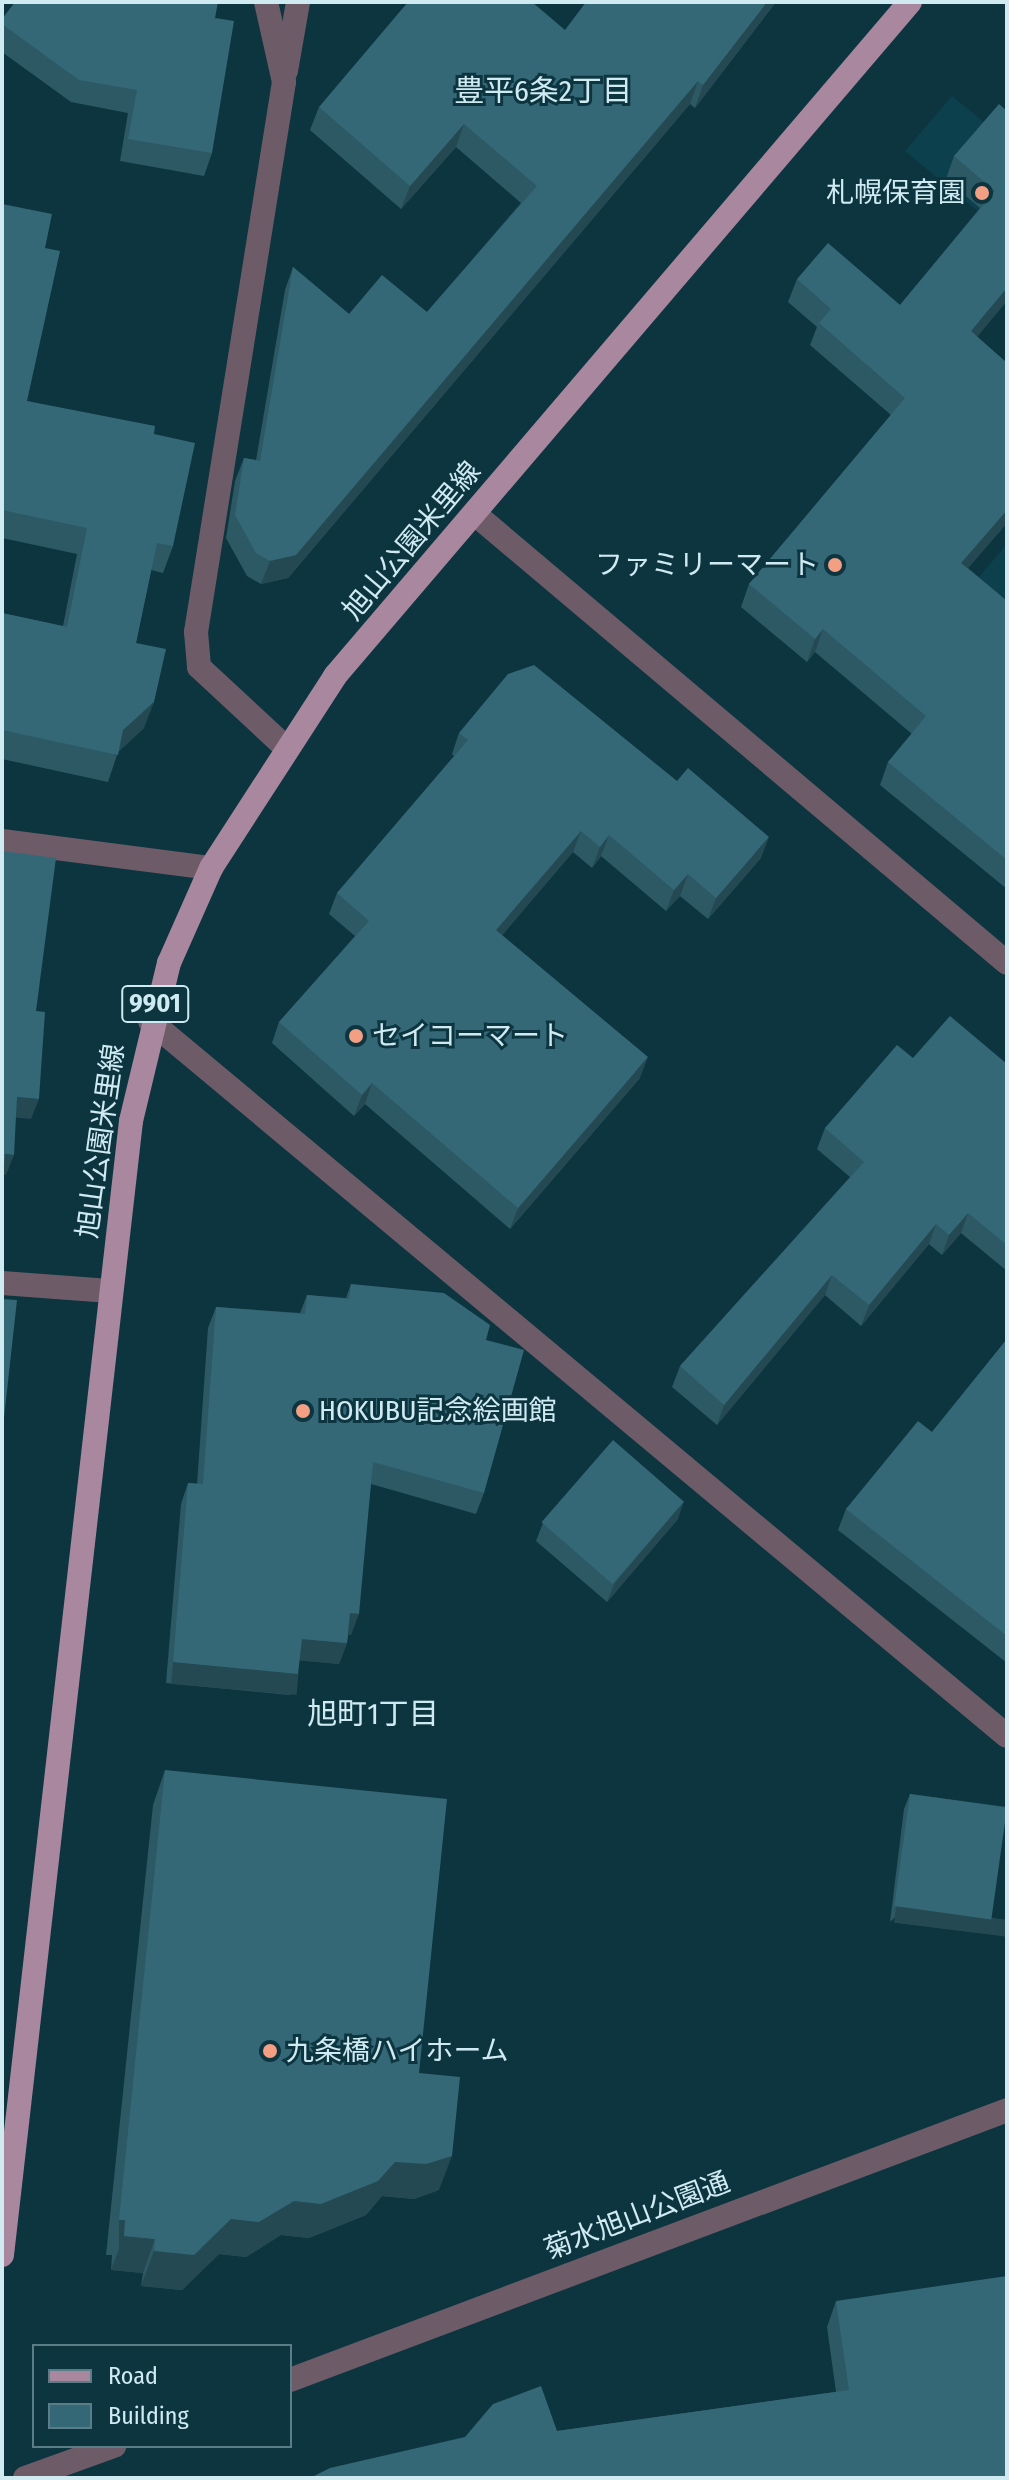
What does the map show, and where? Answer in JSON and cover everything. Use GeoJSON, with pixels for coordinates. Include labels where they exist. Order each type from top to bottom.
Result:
{"type":"FeatureCollection","features":[{"type":"Feature","properties":{"kind":"main road","name":"旭山公園米里線"},"geometry":{"type":"LineString","coordinates":[[2,2255],[8,2165],[110,1291],[150,1021],[211,868],[285,747],[335,676],[910,2]]}},
{"type":"Feature","properties":{"kind":"street"},"geometry":{"type":"LineString","coordinates":[[266,2],[284,82]]}},
{"type":"Feature","properties":{"kind":"street"},"geometry":{"type":"LineString","coordinates":[[285,747],[199,667],[196,632],[298,2]]}},
{"type":"Feature","properties":{"kind":"street"},"geometry":{"type":"LineString","coordinates":[[475,514],[1007,963]]}},
{"type":"Feature","properties":{"kind":"street"},"geometry":{"type":"LineString","coordinates":[[2,841],[211,868]]}},
{"type":"Feature","properties":{"kind":"street"},"geometry":{"type":"LineString","coordinates":[[150,1021],[1007,1736]]}},
{"type":"Feature","properties":{"kind":"street"},"geometry":{"type":"LineString","coordinates":[[2,1283],[110,1291]]}},
{"type":"Feature","properties":{"kind":"street","name":"菊水旭山公園通"},"geometry":{"type":"LineString","coordinates":[[292,2379],[1007,2110]]}},
{"type":"Feature","properties":{"kind":"street"},"geometry":{"type":"LineString","coordinates":[[25,2478],[108,2448]]}},
{"type":"Feature","properties":{"kind":"shaded area","name":"札幌保育園"},"geometry":{"type":"Polygon","coordinates":[[[952,96],[1007,141],[1007,235],[905,151],[952,96]]]}},
{"type":"Feature","properties":{"kind":"shaded area"},"geometry":{"type":"Polygon","coordinates":[[[1007,544],[1007,612],[974,583],[1007,544]]]}},
{"type":"Feature","properties":{"kind":"building"},"geometry":{"type":"Polygon","coordinates":[[[15,2],[218,2],[215,18],[234,21],[212,153],[128,139],[137,90],[79,80],[2,24],[2,19],[15,2]]]}},
{"type":"Feature","properties":{"kind":"building"},"geometry":{"type":"Polygon","coordinates":[[[408,2],[532,2],[565,30],[586,2],[767,2],[703,85],[698,81],[296,555],[270,561],[256,553],[235,515],[244,458],[260,461],[293,267],[349,314],[382,275],[427,312],[537,186],[464,124],[410,186],[319,107],[408,2]]]}},
{"type":"Feature","properties":{"kind":"building"},"geometry":{"type":"Polygon","coordinates":[[[999,104],[1007,111],[1007,288],[971,331],[1007,363],[1007,510],[961,563],[1007,601],[1007,860],[888,762],[926,716],[823,629],[815,639],[749,584],[905,398],[819,323],[831,309],[797,279],[828,243],[900,305],[995,191],[954,156],[999,104]]]}},
{"type":"Feature","properties":{"kind":"building"},"geometry":{"type":"Polygon","coordinates":[[[2,204],[52,214],[45,248],[60,251],[27,401],[155,426],[154,434],[195,443],[173,546],[157,543],[136,643],[166,649],[154,702],[123,730],[118,755],[2,730],[2,613],[67,627],[87,528],[2,510],[2,204]]]}},
{"type":"Feature","properties":{"kind":"building"},"geometry":{"type":"Polygon","coordinates":[[[534,665],[677,781],[688,768],[769,837],[716,898],[688,874],[674,890],[609,835],[600,847],[581,831],[496,930],[648,1057],[518,1208],[372,1083],[362,1095],[279,1022],[369,921],[337,893],[468,740],[459,733],[508,674],[534,665]]]}},
{"type":"Feature","properties":{"kind":"building"},"geometry":{"type":"Polygon","coordinates":[[[2,851],[56,858],[36,1011],[45,1012],[39,1099],[17,1097],[14,1155],[5,1154],[2,1188],[2,851]]]}},
{"type":"Feature","properties":{"kind":"building"},"geometry":{"type":"Polygon","coordinates":[[[950,1016],[1007,1064],[1007,1245],[968,1213],[949,1235],[936,1224],[869,1305],[832,1275],[724,1405],[680,1366],[864,1162],[825,1128],[897,1045],[913,1058],[950,1016]]]}},
{"type":"Feature","properties":{"kind":"building"},"geometry":{"type":"Polygon","coordinates":[[[351,1284],[444,1293],[490,1325],[486,1340],[524,1350],[484,1493],[373,1462],[359,1614],[350,1613],[347,1643],[302,1639],[298,1674],[173,1662],[188,1483],[203,1484],[216,1307],[305,1314],[307,1295],[349,1299],[351,1284]]]}},
{"type":"Feature","properties":{"kind":"building"},"geometry":{"type":"Polygon","coordinates":[[[2,1299],[17,1300],[2,1436],[2,1299]]]}},
{"type":"Feature","properties":{"kind":"building"},"geometry":{"type":"Polygon","coordinates":[[[1007,1339],[1007,1636],[846,1509],[918,1421],[932,1432],[1007,1339]]]}},
{"type":"Feature","properties":{"kind":"building"},"geometry":{"type":"Polygon","coordinates":[[[613,1440],[684,1502],[612,1584],[541,1522],[613,1440]]]}},
{"type":"Feature","properties":{"kind":"building","name":"九条橋ハイホーム"},"geometry":{"type":"Polygon","coordinates":[[[165,1770],[447,1799],[419,2073],[460,2077],[452,2156],[426,2164],[395,2162],[378,2181],[321,2204],[294,2201],[259,2222],[231,2219],[194,2255],[154,2251],[155,2239],[124,2236],[125,2220],[119,2220],[165,1770]]]}},
{"type":"Feature","properties":{"kind":"building"},"geometry":{"type":"Polygon","coordinates":[[[910,1794],[1007,1808],[991,1920],[894,1906],[910,1794]]]}},
{"type":"Feature","properties":{"kind":"building"},"geometry":{"type":"Polygon","coordinates":[[[1007,2276],[1007,2478],[310,2478],[330,2468],[465,2437],[493,2404],[541,2386],[557,2431],[849,2390],[836,2301],[1007,2276]]]}},
{"type":"Feature","properties":{"kind":"place","name":"札幌保育園"},"geometry":{"type":"Point","coordinates":[982,193]}},
{"type":"Feature","properties":{"kind":"place","name":"ファミリーマート"},"geometry":{"type":"Point","coordinates":[835,565]}},
{"type":"Feature","properties":{"kind":"place","name":"セイコーマート"},"geometry":{"type":"Point","coordinates":[356,1036]}},
{"type":"Feature","properties":{"kind":"place","name":"HOKUBU記念絵画館"},"geometry":{"type":"Point","coordinates":[303,1411]}},
{"type":"Feature","properties":{"kind":"place","name":"九条橋ハイホーム"},"geometry":{"type":"Point","coordinates":[270,2051]}},
{"type":"Feature","properties":{"kind":"district","name":"豊平6条2丁目"},"geometry":{"type":"Point","coordinates":[543,91]}},
{"type":"Feature","properties":{"kind":"district","name":"旭町1丁目"},"geometry":{"type":"Point","coordinates":[373,1714]}}]}
